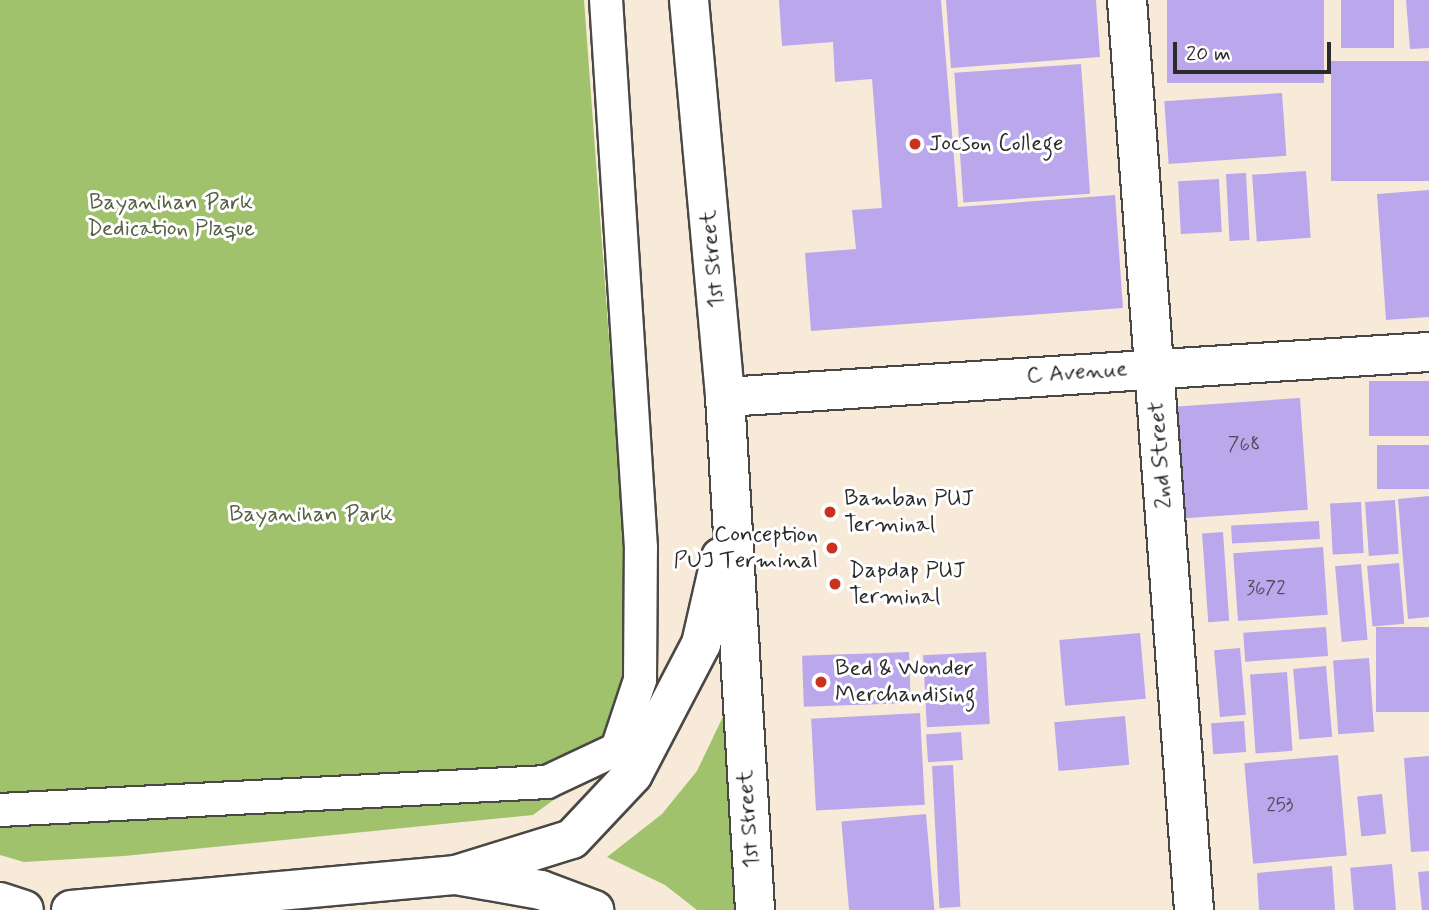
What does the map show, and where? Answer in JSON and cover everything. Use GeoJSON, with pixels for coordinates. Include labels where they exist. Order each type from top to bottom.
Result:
{"type":"FeatureCollection","features":[{"type":"Feature","properties":{"kind":"main road","name":"1st Street"},"geometry":{"type":"LineString","coordinates":[[690,0],[726,397],[730,518],[755,910]]}},
{"type":"Feature","properties":{"kind":"main road","name":"2nd Street"},"geometry":{"type":"LineString","coordinates":[[1127,0],[1194,910]]}},
{"type":"Feature","properties":{"kind":"main road","name":"C Avenue"},"geometry":{"type":"LineString","coordinates":[[726,397],[1429,352]]}},
{"type":"Feature","properties":{"kind":"main road","name":"1st Street"},"geometry":{"type":"LineString","coordinates":[[456,875],[572,839],[633,774],[701,644],[730,518]]}},
{"type":"Feature","properties":{"kind":"main road"},"geometry":{"type":"LineString","coordinates":[[71,910],[456,875],[541,890],[594,910]]}},
{"type":"Feature","properties":{"kind":"main road"},"geometry":{"type":"LineString","coordinates":[[0,902],[24,910]]}},
{"type":"Feature","properties":{"kind":"lane"},"geometry":{"type":"LineString","coordinates":[[0,810],[547,782],[617,749],[640,680],[641,548],[606,0]]}},
{"type":"Feature","properties":{"kind":"green space","name":"Bayanihan Park"},"geometry":{"type":"Polygon","coordinates":[[[0,0],[584,0],[630,623],[614,729],[589,774],[533,815],[124,856],[24,862],[0,855],[0,0]]]}},
{"type":"Feature","properties":{"kind":"green space"},"geometry":{"type":"Polygon","coordinates":[[[728,706],[746,910],[697,910],[665,885],[607,857],[662,814],[697,771],[728,706]]]}},
{"type":"Feature","properties":{"kind":"building","name":"Jocson College"},"geometry":{"type":"Polygon","coordinates":[[[779,0],[941,0],[958,207],[1115,195],[1123,308],[811,331],[805,253],[856,249],[852,210],[882,208],[872,79],[835,82],[833,42],[782,46],[779,0]]]}},
{"type":"Feature","properties":{"kind":"building"},"geometry":{"type":"Polygon","coordinates":[[[946,0],[1096,0],[1100,57],[951,68],[946,0]]]}},
{"type":"Feature","properties":{"kind":"building"},"geometry":{"type":"Polygon","coordinates":[[[1167,0],[1324,0],[1324,83],[1167,83],[1167,0]]]}},
{"type":"Feature","properties":{"kind":"building"},"geometry":{"type":"Polygon","coordinates":[[[1341,0],[1394,0],[1394,48],[1341,48],[1341,0]]]}},
{"type":"Feature","properties":{"kind":"building"},"geometry":{"type":"Polygon","coordinates":[[[1406,0],[1429,0],[1429,48],[1410,49],[1406,0]]]}},
{"type":"Feature","properties":{"kind":"building"},"geometry":{"type":"Polygon","coordinates":[[[1331,61],[1429,61],[1429,181],[1331,181],[1331,61]]]}},
{"type":"Feature","properties":{"kind":"building"},"geometry":{"type":"Polygon","coordinates":[[[1081,64],[1090,194],[963,203],[954,73],[1081,64]]]}},
{"type":"Feature","properties":{"kind":"building"},"geometry":{"type":"Polygon","coordinates":[[[1282,93],[1286,156],[1169,164],[1164,101],[1282,93]]]}},
{"type":"Feature","properties":{"kind":"building"},"geometry":{"type":"Polygon","coordinates":[[[1306,171],[1311,238],[1257,242],[1252,175],[1306,171]]]}},
{"type":"Feature","properties":{"kind":"building"},"geometry":{"type":"Polygon","coordinates":[[[1246,173],[1250,240],[1230,241],[1226,174],[1246,173]]]}},
{"type":"Feature","properties":{"kind":"building"},"geometry":{"type":"Polygon","coordinates":[[[1219,179],[1222,232],[1181,234],[1178,181],[1219,179]]]}},
{"type":"Feature","properties":{"kind":"building"},"geometry":{"type":"Polygon","coordinates":[[[1429,190],[1429,317],[1386,320],[1377,194],[1429,190]]]}},
{"type":"Feature","properties":{"kind":"building"},"geometry":{"type":"Polygon","coordinates":[[[1369,381],[1429,381],[1429,436],[1369,436],[1369,381]]]}},
{"type":"Feature","properties":{"kind":"building"},"geometry":{"type":"Polygon","coordinates":[[[1300,398],[1308,510],[1181,519],[1173,407],[1300,398]]]}},
{"type":"Feature","properties":{"kind":"building"},"geometry":{"type":"Polygon","coordinates":[[[1377,445],[1429,445],[1429,489],[1377,489],[1377,445]]]}},
{"type":"Feature","properties":{"kind":"building"},"geometry":{"type":"Polygon","coordinates":[[[1429,496],[1429,617],[1408,619],[1398,499],[1429,496]]]}},
{"type":"Feature","properties":{"kind":"building"},"geometry":{"type":"Polygon","coordinates":[[[1395,500],[1399,554],[1369,556],[1365,502],[1395,500]]]}},
{"type":"Feature","properties":{"kind":"building"},"geometry":{"type":"Polygon","coordinates":[[[1361,502],[1364,553],[1333,555],[1330,504],[1361,502]]]}},
{"type":"Feature","properties":{"kind":"building"},"geometry":{"type":"Polygon","coordinates":[[[1319,521],[1320,539],[1232,544],[1231,526],[1319,521]]]}},
{"type":"Feature","properties":{"kind":"building"},"geometry":{"type":"Polygon","coordinates":[[[1223,532],[1229,621],[1208,622],[1202,533],[1223,532]]]}},
{"type":"Feature","properties":{"kind":"building"},"geometry":{"type":"Polygon","coordinates":[[[1323,547],[1328,615],[1238,621],[1233,553],[1323,547]]]}},
{"type":"Feature","properties":{"kind":"building"},"geometry":{"type":"Polygon","coordinates":[[[1399,563],[1404,624],[1372,627],[1367,566],[1399,563]]]}},
{"type":"Feature","properties":{"kind":"building"},"geometry":{"type":"Polygon","coordinates":[[[1361,564],[1368,640],[1342,642],[1335,566],[1361,564]]]}},
{"type":"Feature","properties":{"kind":"building"},"geometry":{"type":"Polygon","coordinates":[[[1326,627],[1328,656],[1245,662],[1243,633],[1326,627]]]}},
{"type":"Feature","properties":{"kind":"building"},"geometry":{"type":"Polygon","coordinates":[[[1376,627],[1429,627],[1429,712],[1376,712],[1376,627]]]}},
{"type":"Feature","properties":{"kind":"building"},"geometry":{"type":"Polygon","coordinates":[[[1140,633],[1146,699],[1065,706],[1059,640],[1140,633]]]}},
{"type":"Feature","properties":{"kind":"building"},"geometry":{"type":"Polygon","coordinates":[[[1240,648],[1246,715],[1220,717],[1214,650],[1240,648]]]}},
{"type":"Feature","properties":{"kind":"building"},"geometry":{"type":"Polygon","coordinates":[[[909,652],[911,703],[804,707],[802,656],[909,652]]]}},
{"type":"Feature","properties":{"kind":"building"},"geometry":{"type":"Polygon","coordinates":[[[986,652],[990,724],[927,727],[923,655],[986,652]]]}},
{"type":"Feature","properties":{"kind":"building"},"geometry":{"type":"Polygon","coordinates":[[[1369,658],[1374,732],[1338,734],[1333,661],[1369,658]]]}},
{"type":"Feature","properties":{"kind":"building"},"geometry":{"type":"Polygon","coordinates":[[[1326,666],[1332,737],[1299,740],[1293,669],[1326,666]]]}},
{"type":"Feature","properties":{"kind":"building"},"geometry":{"type":"Polygon","coordinates":[[[1287,672],[1293,751],[1256,753],[1250,675],[1287,672]]]}},
{"type":"Feature","properties":{"kind":"building"},"geometry":{"type":"Polygon","coordinates":[[[920,713],[925,805],[816,811],[811,719],[920,713]]]}},
{"type":"Feature","properties":{"kind":"building"},"geometry":{"type":"Polygon","coordinates":[[[1125,716],[1129,765],[1059,771],[1054,722],[1125,716]]]}},
{"type":"Feature","properties":{"kind":"building"},"geometry":{"type":"Polygon","coordinates":[[[1244,721],[1246,752],[1213,754],[1211,723],[1244,721]]]}},
{"type":"Feature","properties":{"kind":"building"},"geometry":{"type":"Polygon","coordinates":[[[961,732],[963,760],[928,762],[926,734],[961,732]]]}},
{"type":"Feature","properties":{"kind":"building"},"geometry":{"type":"Polygon","coordinates":[[[1338,755],[1347,856],[1253,864],[1244,763],[1338,755]]]}},
{"type":"Feature","properties":{"kind":"building"},"geometry":{"type":"Polygon","coordinates":[[[1429,756],[1429,851],[1411,852],[1404,758],[1429,756]]]}},
{"type":"Feature","properties":{"kind":"building"},"geometry":{"type":"Polygon","coordinates":[[[953,765],[960,907],[939,908],[932,766],[953,765]]]}},
{"type":"Feature","properties":{"kind":"building"},"geometry":{"type":"Polygon","coordinates":[[[1382,794],[1386,834],[1361,836],[1357,797],[1382,794]]]}},
{"type":"Feature","properties":{"kind":"building"},"geometry":{"type":"Polygon","coordinates":[[[926,814],[934,910],[849,910],[841,821],[926,814]]]}},
{"type":"Feature","properties":{"kind":"building"},"geometry":{"type":"Polygon","coordinates":[[[1392,864],[1396,910],[1354,910],[1350,868],[1392,864]]]}},
{"type":"Feature","properties":{"kind":"building"},"geometry":{"type":"Polygon","coordinates":[[[1332,866],[1335,910],[1259,910],[1257,873],[1332,866]]]}},
{"type":"Feature","properties":{"kind":"building"},"geometry":{"type":"Polygon","coordinates":[[[1429,871],[1429,910],[1422,910],[1418,872],[1429,871]]]}},
{"type":"Feature","properties":{"kind":"place","name":"Jocson College"},"geometry":{"type":"Point","coordinates":[915,144]}},
{"type":"Feature","properties":{"kind":"place","name":"Bamban PUJ Terminal"},"geometry":{"type":"Point","coordinates":[830,512]}},
{"type":"Feature","properties":{"kind":"place","name":"Conception PUJ Terminal"},"geometry":{"type":"Point","coordinates":[832,548]}},
{"type":"Feature","properties":{"kind":"place","name":"Dapdap PUJ Terminal"},"geometry":{"type":"Point","coordinates":[835,584]}},
{"type":"Feature","properties":{"kind":"place","name":"Bed & Wonder Merchandising"},"geometry":{"type":"Point","coordinates":[821,682]}},
{"type":"Feature","properties":{"kind":"park label","name":"Bayanihan Park Dedication Plaque"},"geometry":{"type":"Point","coordinates":[171,216]}}]}
